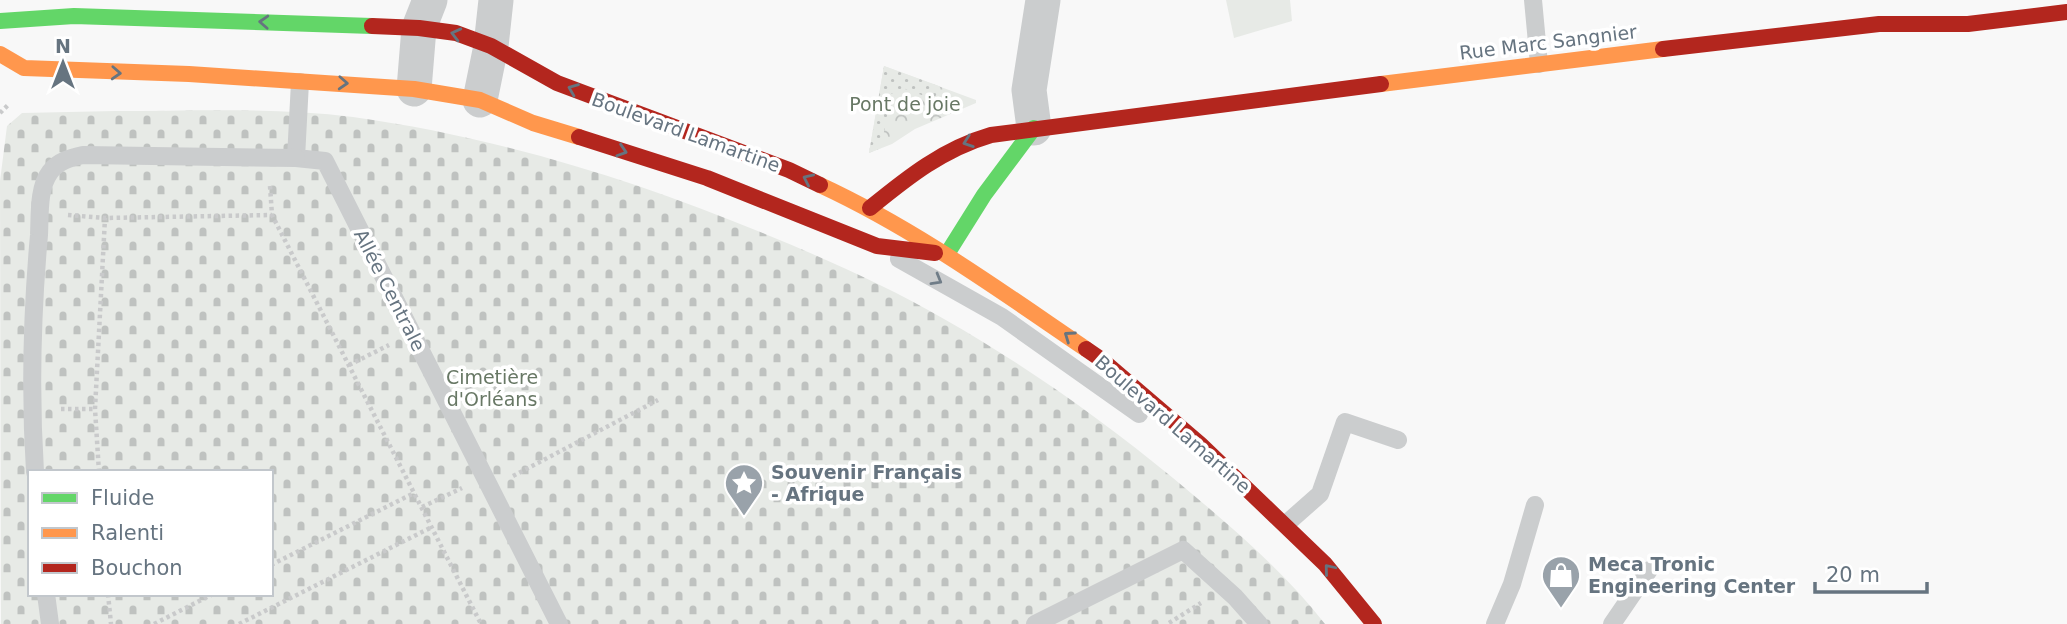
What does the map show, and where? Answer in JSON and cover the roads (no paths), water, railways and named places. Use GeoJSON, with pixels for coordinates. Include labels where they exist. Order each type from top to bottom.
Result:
{"type":"FeatureCollection","features":[{"type":"Feature","properties":{"kind":"street"},"geometry":{"type":"LineString","coordinates":[[480,100],[491,46],[496,0]]}},
{"type":"Feature","properties":{"kind":"street"},"geometry":{"type":"LineString","coordinates":[[947,254],[984,195],[1034,128],[1029,90],[1043,0]]}},
{"type":"Feature","properties":{"kind":"street","name":"Rue Marc Sangnier"},"geometry":{"type":"LineString","coordinates":[[870,208],[921,168],[955,146],[976,139],[1034,128],[1095,123],[1539,64],[1879,24],[1968,24],[2067,12]]}},
{"type":"Feature","properties":{"kind":"street","name":"Boulevard Lamartine"},"geometry":{"type":"LineString","coordinates":[[356,28],[217,13],[75,16],[4,36],[24,68],[189,74],[415,89],[480,100],[533,123],[707,178],[877,246],[947,254]]}},
{"type":"Feature","properties":{"kind":"street"},"geometry":{"type":"LineString","coordinates":[[415,89],[425,14]]}},
{"type":"Feature","properties":{"kind":"street","name":"Boulevard Lamartine"},"geometry":{"type":"LineString","coordinates":[[258,39],[356,28],[425,14],[456,33],[491,46],[557,83],[789,170],[870,208],[947,254],[1102,360],[1200,444],[1286,524],[1325,564],[1374,624]]}},
{"type":"Feature","properties":{"kind":"lane"},"geometry":{"type":"LineString","coordinates":[[1533,0],[1539,64]]}},
{"type":"Feature","properties":{"kind":"lane"},"geometry":{"type":"LineString","coordinates":[[35,470],[32,408],[34,284],[43,188],[51,172],[64,160],[83,155],[296,158],[300,82]]}},
{"type":"Feature","properties":{"kind":"lane","name":"Allée Centrale"},"geometry":{"type":"LineString","coordinates":[[296,158],[325,162],[559,624]]}},
{"type":"Feature","properties":{"kind":"lane"},"geometry":{"type":"LineString","coordinates":[[877,246],[1002,317],[1176,440],[1302,559],[1355,624]]}},
{"type":"Feature","properties":{"kind":"lane"},"geometry":{"type":"LineString","coordinates":[[1286,524],[1320,494],[1345,422],[1398,440]]}},
{"type":"Feature","properties":{"kind":"lane"},"geometry":{"type":"LineString","coordinates":[[1495,624],[1512,583],[1535,505]]}},
{"type":"Feature","properties":{"kind":"lane"},"geometry":{"type":"LineString","coordinates":[[1035,624],[1183,550],[1259,624]]}},
{"type":"Feature","properties":{"kind":"lane"},"geometry":{"type":"LineString","coordinates":[[1612,624],[1649,570]]}},
{"type":"Feature","properties":{"kind":"lane"},"geometry":{"type":"LineString","coordinates":[[46,596],[50,624]]}},
{"type":"Feature","properties":{"kind":"place","name":"Souvenir Français - Afrique"},"geometry":{"type":"Point","coordinates":[744,517]}},
{"type":"Feature","properties":{"kind":"place","name":"Meca Tronic Engineering Center"},"geometry":{"type":"Point","coordinates":[1561,609]}},
{"type":"Feature","properties":{"kind":"park label","name":"Pont de joie"},"geometry":{"type":"Point","coordinates":[905,104]}},
{"type":"Feature","properties":{"kind":"park label","name":"Cimetière d'Orléans"},"geometry":{"type":"Point","coordinates":[492,388]}}]}
